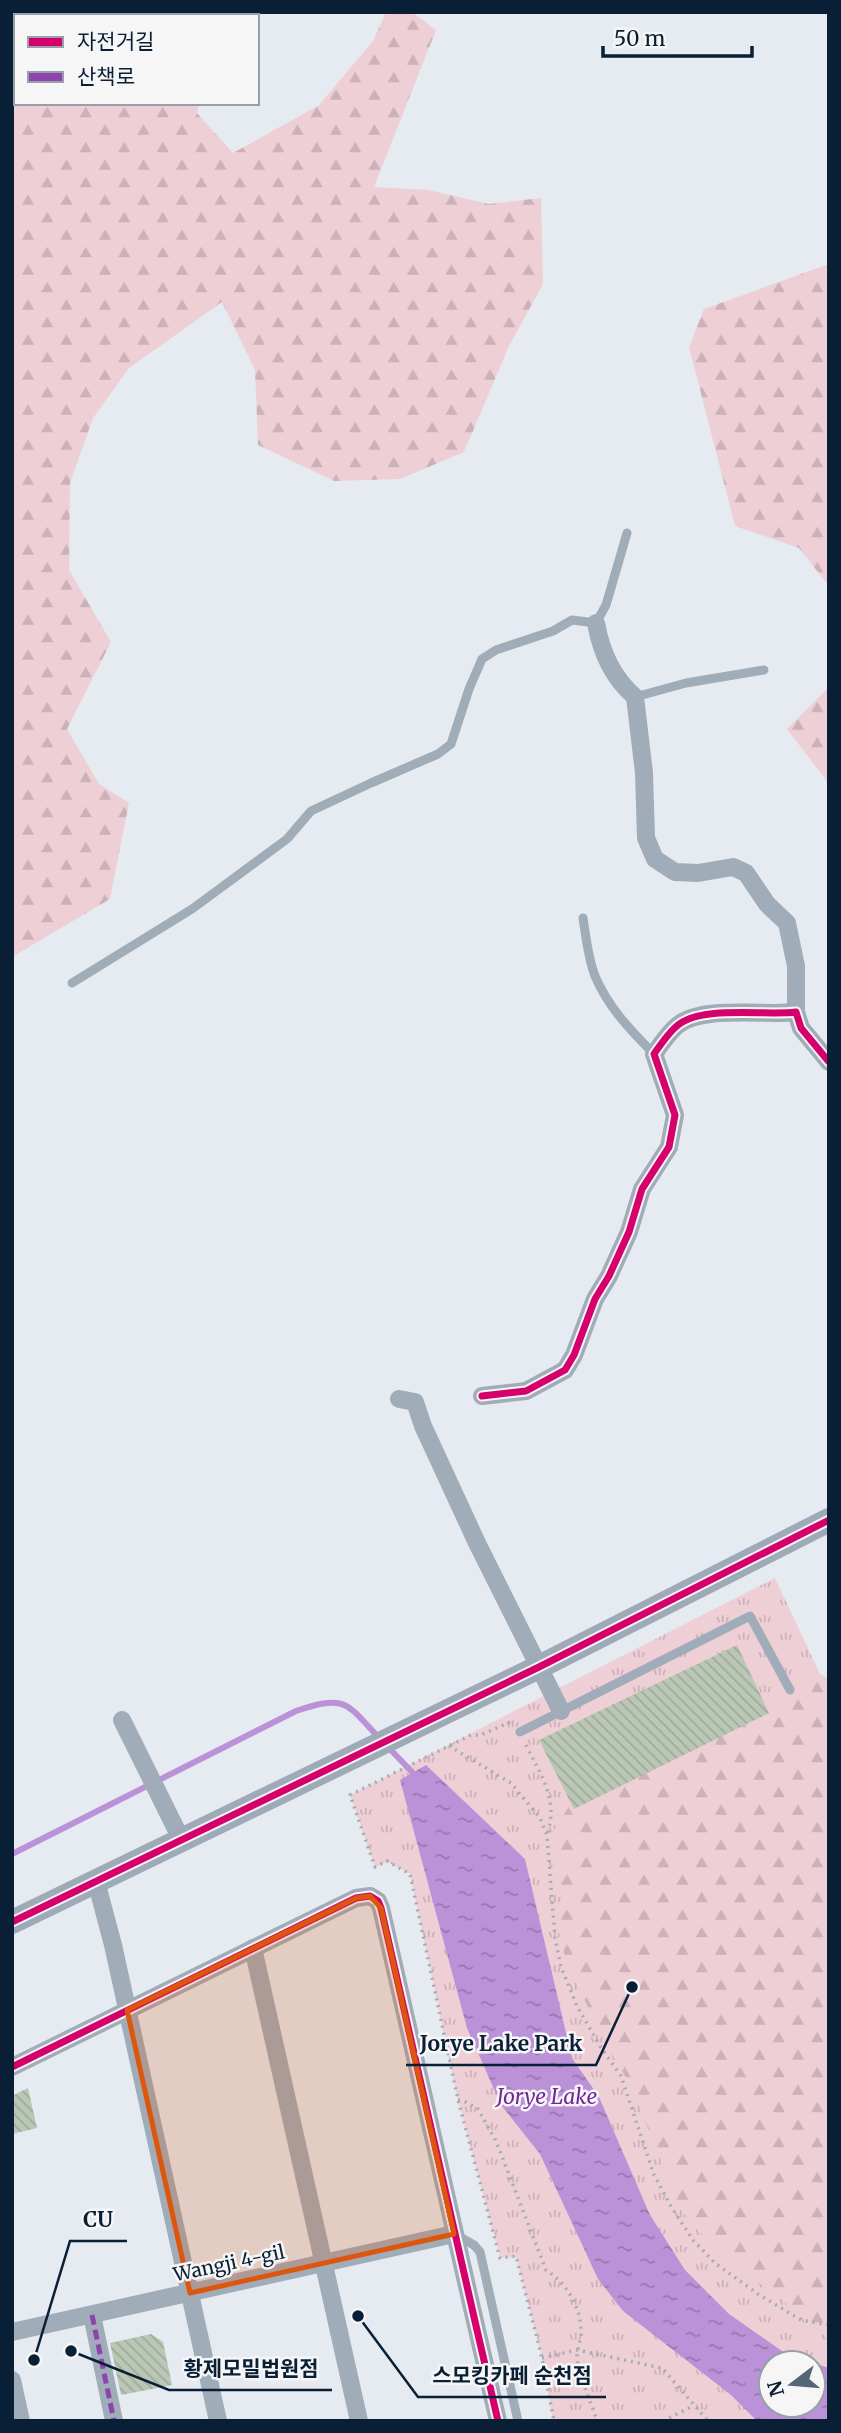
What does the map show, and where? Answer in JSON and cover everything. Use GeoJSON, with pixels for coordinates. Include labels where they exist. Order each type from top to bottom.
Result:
{"type":"FeatureCollection","features":[{"type":"Feature","properties":{"kind":"street"},"geometry":{"type":"LineString","coordinates":[[596,623],[598,638],[608,662],[622,685],[635,697],[646,838],[655,859],[675,873],[698,873],[733,867],[746,873],[767,904],[787,923],[796,966],[796,1012],[801,1028],[829,1062]]}},
{"type":"Feature","properties":{"kind":"street"},"geometry":{"type":"LineString","coordinates":[[482,1396],[526,1391],[565,1370],[574,1354],[595,1299],[629,1232],[642,1189],[669,1147],[675,1115],[654,1054],[680,1023],[706,1015],[743,1011],[781,1014],[796,1012]]}},
{"type":"Feature","properties":{"kind":"street"},"geometry":{"type":"LineString","coordinates":[[399,1399],[415,1402],[423,1426],[477,1543],[561,1711]]}},
{"type":"Feature","properties":{"kind":"street"},"geometry":{"type":"LineString","coordinates":[[12,1922],[539,1667],[829,1520]]}},
{"type":"Feature","properties":{"kind":"street"},"geometry":{"type":"LineString","coordinates":[[122,1720],[181,1839]]}},
{"type":"Feature","properties":{"kind":"street"},"geometry":{"type":"LineString","coordinates":[[96,1881],[218,2421]]}},
{"type":"Feature","properties":{"kind":"street"},"geometry":{"type":"LineString","coordinates":[[12,2067],[356,1898],[370,1896],[377,1901],[381,1908],[425,2096],[498,2421]]}},
{"type":"Feature","properties":{"kind":"street"},"geometry":{"type":"LineString","coordinates":[[253,1948],[359,2421]]}},
{"type":"Feature","properties":{"kind":"street","name":"Wangji 4-gil"},"geometry":{"type":"LineString","coordinates":[[12,2332],[454,2234]]}},
{"type":"Feature","properties":{"kind":"street"},"geometry":{"type":"LineString","coordinates":[[92,2315],[114,2421]]}},
{"type":"Feature","properties":{"kind":"street"},"geometry":{"type":"LineString","coordinates":[[12,2380],[21,2421]]}},
{"type":"Feature","properties":{"kind":"lane"},"geometry":{"type":"LineString","coordinates":[[72,983],[201,902],[286,839],[311,811],[438,754],[451,744],[482,659],[496,650],[553,631],[572,620],[596,623],[606,605],[627,533]]}},
{"type":"Feature","properties":{"kind":"lane"},"geometry":{"type":"LineString","coordinates":[[635,697],[686,683],[764,670]]}},
{"type":"Feature","properties":{"kind":"lane"},"geometry":{"type":"LineString","coordinates":[[583,918],[596,977],[620,1019],[654,1054]]}},
{"type":"Feature","properties":{"kind":"lane"},"geometry":{"type":"LineString","coordinates":[[520,1732],[750,1616],[790,1690]]}},
{"type":"Feature","properties":{"kind":"lane"},"geometry":{"type":"LineString","coordinates":[[454,2234],[474,2245],[480,2252],[518,2421]]}},
{"type":"Feature","properties":{"kind":"path"},"geometry":{"type":"LineString","coordinates":[[547,1835],[552,1819],[552,1803],[514,1720],[481,1734],[471,1735],[350,1795],[374,1867],[387,1861],[410,1874],[458,2100],[500,2258],[516,2256],[542,2358],[554,2421]]}},
{"type":"Feature","properties":{"kind":"path"},"geometry":{"type":"LineString","coordinates":[[449,1746],[511,1783],[540,1818],[547,1835],[555,1937],[561,1967],[577,2006],[621,2076],[654,2175],[693,2240],[715,2263],[758,2294],[802,2320],[829,2325]]}},
{"type":"Feature","properties":{"kind":"path"},"geometry":{"type":"LineString","coordinates":[[458,2100],[478,2109],[496,2141],[546,2270],[559,2278],[571,2295],[582,2332],[577,2360],[597,2421]]}},
{"type":"Feature","properties":{"kind":"path"},"geometry":{"type":"LineString","coordinates":[[542,2358],[577,2350],[662,2368],[708,2421]]}},
{"type":"Feature","properties":{"kind":"path"},"geometry":{"type":"LineString","coordinates":[[663,2421],[693,2405]]}},
{"type":"Feature","properties":{"kind":"highlighted area"},"geometry":{"type":"Polygon","coordinates":[[[370,1896],[381,1908],[454,2234],[190,2293],[127,2010],[356,1898],[370,1896]]]}},
{"type":"Feature","properties":{"kind":"green space"},"geometry":{"type":"Polygon","coordinates":[[[34,12],[208,12],[208,14],[33,14],[34,12]]]}},
{"type":"Feature","properties":{"kind":"green space"},"geometry":{"type":"Polygon","coordinates":[[[386,12],[412,12],[436,30],[374,187],[428,190],[489,204],[541,198],[543,284],[509,346],[464,452],[400,479],[334,481],[258,445],[255,370],[222,302],[129,368],[93,418],[70,483],[69,570],[111,642],[67,729],[99,784],[129,803],[110,899],[12,957],[12,55],[14,52],[14,105],[199,105],[197,113],[233,153],[319,105],[373,41],[386,12]]]}},
{"type":"Feature","properties":{"kind":"green space"},"geometry":{"type":"Polygon","coordinates":[[[829,264],[829,586],[799,548],[735,526],[689,347],[704,309],[829,264]]]}},
{"type":"Feature","properties":{"kind":"green space"},"geometry":{"type":"Polygon","coordinates":[[[829,687],[829,784],[787,729],[829,687]]]}},
{"type":"Feature","properties":{"kind":"green space"},"geometry":{"type":"Polygon","coordinates":[[[775,1578],[820,1674],[829,1679],[829,2421],[553,2421],[542,2358],[516,2257],[500,2258],[458,2100],[410,1874],[387,1862],[375,1867],[350,1795],[775,1578]]]}},
{"type":"Feature","properties":{"kind":"green space"},"geometry":{"type":"Polygon","coordinates":[[[820,1674],[829,1679],[829,2333],[816,2330],[780,2298],[721,2256],[681,2210],[630,2084],[610,2051],[567,1965],[556,1920],[566,1893],[556,1885],[548,1839],[570,1805],[820,1674]]]}},
{"type":"Feature","properties":{"kind":"water","name":"Jorye Lake"},"geometry":{"type":"Polygon","coordinates":[[[426,1765],[525,1859],[572,2058],[599,2097],[650,2215],[685,2270],[729,2314],[779,2349],[757,2349],[757,2419],[827,2419],[827,2367],[829,2421],[757,2421],[731,2395],[623,2311],[598,2279],[540,2154],[501,2105],[467,2028],[400,1780],[426,1765]]]}},
{"type":"Feature","properties":{"kind":"building"},"geometry":{"type":"Polygon","coordinates":[[[737,1645],[769,1713],[574,1809],[539,1740],[737,1645]]]}},
{"type":"Feature","properties":{"kind":"building"},"geometry":{"type":"Polygon","coordinates":[[[28,2088],[37,2128],[12,2134],[12,2096],[28,2088]]]}},
{"type":"Feature","properties":{"kind":"building"},"geometry":{"type":"Polygon","coordinates":[[[151,2334],[163,2342],[172,2385],[121,2395],[110,2343],[151,2334]]]}},
{"type":"Feature","properties":{"kind":"waterway"},"geometry":{"type":"LineString","coordinates":[[12,1854],[296,1711],[326,1703],[344,1705],[360,1717],[380,1739]]}},
{"type":"Feature","properties":{"kind":"waterway"},"geometry":{"type":"LineString","coordinates":[[387,1746],[413,1773]]}},
{"type":"Feature","properties":{"kind":"marked path"},"geometry":{"type":"LineString","coordinates":[[92,2315],[114,2421]]}},
{"type":"Feature","properties":{"kind":"cycle path"},"geometry":{"type":"LineString","coordinates":[[482,1396],[526,1391],[565,1370],[574,1355],[595,1299],[629,1232],[642,1189],[669,1147],[675,1115],[654,1054],[678,1025],[689,1019],[718,1013],[796,1012],[801,1028],[829,1062]]}},
{"type":"Feature","properties":{"kind":"cycle path"},"geometry":{"type":"LineString","coordinates":[[12,1922],[539,1667],[829,1520]]}},
{"type":"Feature","properties":{"kind":"cycle path"},"geometry":{"type":"LineString","coordinates":[[12,2067],[356,1898],[370,1896],[378,1901],[498,2421]]}},
{"type":"Feature","properties":{"kind":"place","name":"Jorye Lake Park"},"geometry":{"type":"Point","coordinates":[632,1987]}},
{"type":"Feature","properties":{"kind":"place","name":"스모킹카페 순천점"},"geometry":{"type":"Point","coordinates":[358,2316]}},
{"type":"Feature","properties":{"kind":"place","name":"황제모밀법원점"},"geometry":{"type":"Point","coordinates":[71,2351]}},
{"type":"Feature","properties":{"kind":"place","name":"CU"},"geometry":{"type":"Point","coordinates":[34,2360]}}]}
